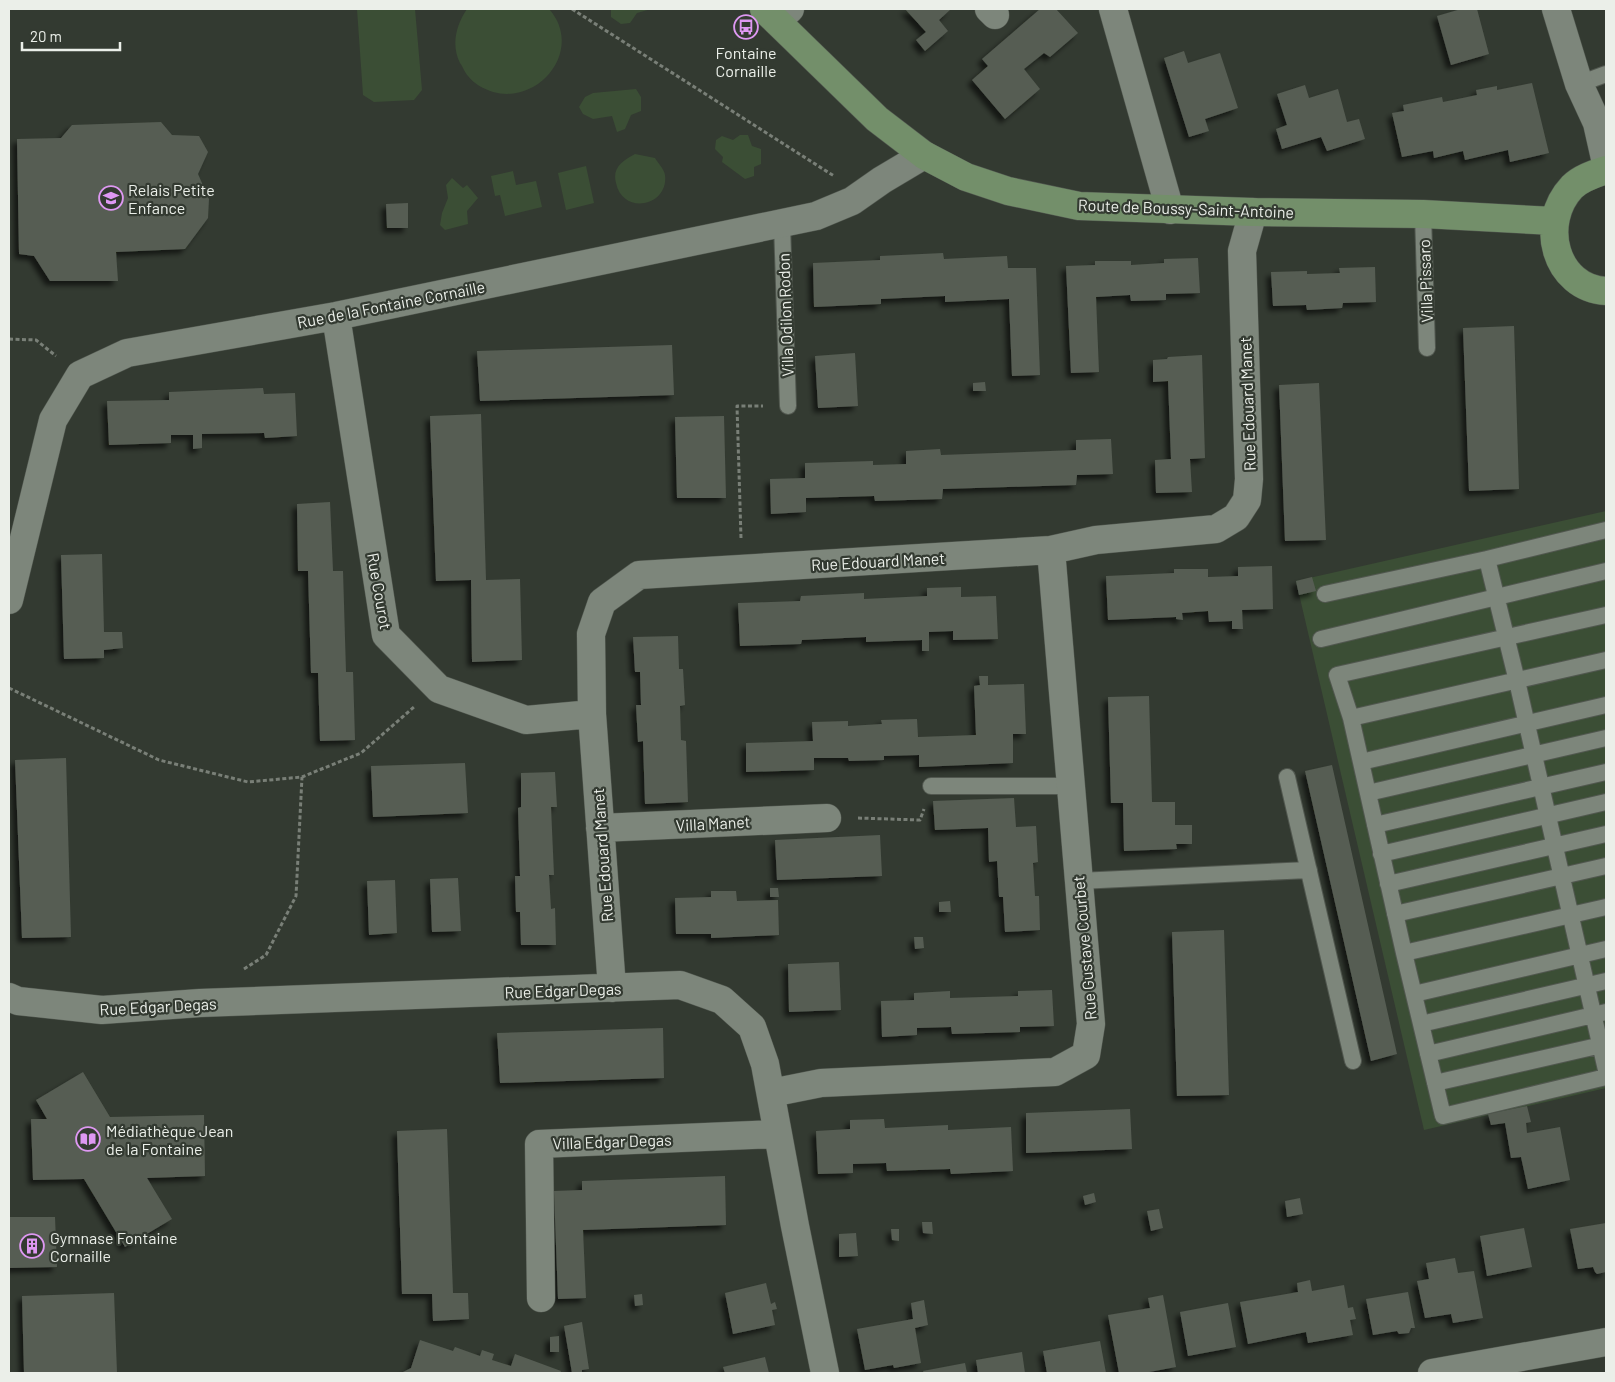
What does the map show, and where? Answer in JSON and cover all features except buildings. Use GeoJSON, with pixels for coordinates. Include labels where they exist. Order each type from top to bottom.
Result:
{"type":"FeatureCollection","features":[{"type":"Feature","properties":{"kind":"main road","name":"Route de Boussy-Saint-Antoine"},"geometry":{"type":"LineString","coordinates":[[777,13],[878,119],[924,155],[966,177],[1008,191],[1079,206],[1253,212],[1423,214],[1554,220]]}},
{"type":"Feature","properties":{"kind":"main road"},"geometry":{"type":"LineString","coordinates":[[1606,170],[1589,175],[1573,186],[1560,202],[1554,220],[1553,239],[1558,256],[1569,272],[1583,284],[1600,291],[1606,291]]}},
{"type":"Feature","properties":{"kind":"street"},"geometry":{"type":"LineString","coordinates":[[1113,9],[1170,210]]}},
{"type":"Feature","properties":{"kind":"street"},"geometry":{"type":"LineString","coordinates":[[1556,9],[1579,84],[1597,123],[1606,163]]}},
{"type":"Feature","properties":{"kind":"street","name":"Rue de la Fontaine Cornaille"},"geometry":{"type":"LineString","coordinates":[[80,375],[127,353],[336,316],[816,216],[852,201],[882,180],[924,155]]}},
{"type":"Feature","properties":{"kind":"street","name":"Rue Edouard Manet"},"geometry":{"type":"LineString","coordinates":[[612,988],[592,714],[590,634],[602,602],[639,575],[1051,550],[1096,540],[1216,529],[1236,517],[1247,500],[1249,479],[1242,251],[1253,212]]}},
{"type":"Feature","properties":{"kind":"street","name":"Rue Courot"},"geometry":{"type":"LineString","coordinates":[[336,316],[386,635],[437,688],[526,720],[592,714]]}},
{"type":"Feature","properties":{"kind":"street"},"geometry":{"type":"LineString","coordinates":[[9,600],[53,420],[80,375]]}},
{"type":"Feature","properties":{"kind":"street","name":"Rue Gustave Courbet"},"geometry":{"type":"LineString","coordinates":[[771,1093],[821,1083],[1055,1072],[1086,1055],[1092,1024],[1051,550]]}},
{"type":"Feature","properties":{"kind":"street","name":"Villa Manet"},"geometry":{"type":"LineString","coordinates":[[600,828],[827,818]]}},
{"type":"Feature","properties":{"kind":"street","name":"Rue Edgar Degas"},"geometry":{"type":"LineString","coordinates":[[9,998],[18,1001],[102,1010],[200,1003],[680,985],[722,1000],[752,1028],[766,1064],[795,1226],[825,1373]]}},
{"type":"Feature","properties":{"kind":"street","name":"Villa Edgar Degas"},"geometry":{"type":"LineString","coordinates":[[541,1298],[539,1144],[778,1134]]}},
{"type":"Feature","properties":{"kind":"street"},"geometry":{"type":"LineString","coordinates":[[1432,1373],[1606,1342]]}},
{"type":"Feature","properties":{"kind":"lane"},"geometry":{"type":"LineString","coordinates":[[1579,84],[1606,74]]}},
{"type":"Feature","properties":{"kind":"lane","name":"Villa Pissaro"},"geometry":{"type":"LineString","coordinates":[[1423,214],[1427,348]]}},
{"type":"Feature","properties":{"kind":"lane","name":"Villa Odilon Rodon"},"geometry":{"type":"LineString","coordinates":[[782,224],[788,406]]}},
{"type":"Feature","properties":{"kind":"lane"},"geometry":{"type":"LineString","coordinates":[[1325,594],[1487,559],[1606,530]]}},
{"type":"Feature","properties":{"kind":"lane"},"geometry":{"type":"LineString","coordinates":[[1487,559],[1587,986],[1600,1014],[1606,1070]]}},
{"type":"Feature","properties":{"kind":"lane"},"geometry":{"type":"LineString","coordinates":[[1321,639],[1606,571]]}},
{"type":"Feature","properties":{"kind":"lane"},"geometry":{"type":"LineString","coordinates":[[1606,615],[1337,675],[1351,718],[1404,954],[1443,1116],[1606,1077]]}},
{"type":"Feature","properties":{"kind":"lane"},"geometry":{"type":"LineString","coordinates":[[1351,718],[1606,660]]}},
{"type":"Feature","properties":{"kind":"lane"},"geometry":{"type":"LineString","coordinates":[[1361,762],[1606,705]]}},
{"type":"Feature","properties":{"kind":"lane"},"geometry":{"type":"LineString","coordinates":[[1368,793],[1606,738]]}},
{"type":"Feature","properties":{"kind":"lane"},"geometry":{"type":"LineString","coordinates":[[1375,825],[1606,772]]}},
{"type":"Feature","properties":{"kind":"lane"},"geometry":{"type":"LineString","coordinates":[[1287,776],[1353,1061]]}},
{"type":"Feature","properties":{"kind":"lane"},"geometry":{"type":"LineString","coordinates":[[931,786],[1071,786]]}},
{"type":"Feature","properties":{"kind":"lane"},"geometry":{"type":"LineString","coordinates":[[1382,854],[1606,802]]}},
{"type":"Feature","properties":{"kind":"lane"},"geometry":{"type":"LineString","coordinates":[[1388,884],[1606,834]]}},
{"type":"Feature","properties":{"kind":"lane"},"geometry":{"type":"LineString","coordinates":[[1395,914],[1606,866]]}},
{"type":"Feature","properties":{"kind":"lane"},"geometry":{"type":"LineString","coordinates":[[1079,882],[1309,870]]}},
{"type":"Feature","properties":{"kind":"lane"},"geometry":{"type":"LineString","coordinates":[[1404,954],[1606,907]]}},
{"type":"Feature","properties":{"kind":"lane"},"geometry":{"type":"LineString","coordinates":[[1414,994],[1606,949]]}},
{"type":"Feature","properties":{"kind":"lane"},"geometry":{"type":"LineString","coordinates":[[1421,1024],[1606,981]]}},
{"type":"Feature","properties":{"kind":"lane"},"geometry":{"type":"LineString","coordinates":[[1428,1054],[1600,1014]]}},
{"type":"Feature","properties":{"kind":"lane"},"geometry":{"type":"LineString","coordinates":[[1435,1083],[1603,1044]]}},
{"type":"Feature","properties":{"kind":"path"},"geometry":{"type":"LineString","coordinates":[[572,9],[837,178]]}},
{"type":"Feature","properties":{"kind":"path"},"geometry":{"type":"LineString","coordinates":[[9,339],[36,340],[80,375]]}},
{"type":"Feature","properties":{"kind":"path"},"geometry":{"type":"LineString","coordinates":[[742,569],[737,406],[788,406]]}},
{"type":"Feature","properties":{"kind":"path"},"geometry":{"type":"LineString","coordinates":[[9,688],[158,760],[248,782],[302,777],[361,753],[437,688]]}},
{"type":"Feature","properties":{"kind":"path"},"geometry":{"type":"LineString","coordinates":[[237,974],[266,956],[296,896],[302,777]]}},
{"type":"Feature","properties":{"kind":"path"},"geometry":{"type":"LineString","coordinates":[[827,818],[920,820],[931,786]]}},
{"type":"Feature","properties":{"kind":"green space"},"geometry":{"type":"Polygon","coordinates":[[[357,9],[415,9],[422,90],[414,100],[374,102],[363,95],[357,9]]]}},
{"type":"Feature","properties":{"kind":"green space"},"geometry":{"type":"Polygon","coordinates":[[[467,9],[549,9],[559,24],[562,40],[559,56],[552,70],[541,82],[527,90],[511,94],[493,92],[476,84],[470,79],[460,63],[455,42],[460,22],[467,9]]]}},
{"type":"Feature","properties":{"kind":"green space"},"geometry":{"type":"Polygon","coordinates":[[[611,9],[651,9],[637,13],[630,23],[621,24],[611,17],[611,9]]]}},
{"type":"Feature","properties":{"kind":"green space"},"geometry":{"type":"Polygon","coordinates":[[[636,89],[641,97],[641,111],[631,115],[625,129],[617,132],[612,116],[593,119],[583,114],[579,107],[585,97],[593,93],[636,89]]]}},
{"type":"Feature","properties":{"kind":"green space"},"geometry":{"type":"Polygon","coordinates":[[[740,135],[748,135],[752,146],[761,149],[761,164],[754,167],[754,176],[745,179],[722,162],[723,157],[715,149],[716,140],[722,136],[733,140],[740,135]]]}},
{"type":"Feature","properties":{"kind":"green space"},"geometry":{"type":"Polygon","coordinates":[[[635,154],[655,158],[665,175],[664,186],[660,194],[653,200],[645,203],[627,200],[620,193],[616,183],[615,173],[617,169],[626,159],[635,154]]]}},
{"type":"Feature","properties":{"kind":"green space"},"geometry":{"type":"Polygon","coordinates":[[[586,166],[594,203],[566,210],[558,173],[586,166]]]}},
{"type":"Feature","properties":{"kind":"green space"},"geometry":{"type":"Polygon","coordinates":[[[513,171],[516,185],[536,181],[542,207],[505,216],[500,195],[495,196],[491,176],[513,171]]]}},
{"type":"Feature","properties":{"kind":"green space"},"geometry":{"type":"Polygon","coordinates":[[[452,178],[463,188],[467,185],[478,198],[467,211],[468,224],[445,230],[440,225],[448,198],[446,185],[452,178]]]}},
{"type":"Feature","properties":{"kind":"green space"},"geometry":{"type":"Polygon","coordinates":[[[1606,511],[1606,1088],[1424,1130],[1296,581],[1606,511]]]}},
{"type":"Feature","properties":{"kind":"place","name":"Fontaine Cornaille"},"geometry":{"type":"Point","coordinates":[746,27]}},
{"type":"Feature","properties":{"kind":"place","name":"Relais Petite Enfance"},"geometry":{"type":"Point","coordinates":[111,198]}},
{"type":"Feature","properties":{"kind":"place","name":"Médiathèque Jean de la Fontaine"},"geometry":{"type":"Point","coordinates":[88,1139]}},
{"type":"Feature","properties":{"kind":"place","name":"Gymnase Fontaine Cornaille"},"geometry":{"type":"Point","coordinates":[32,1246]}}]}
